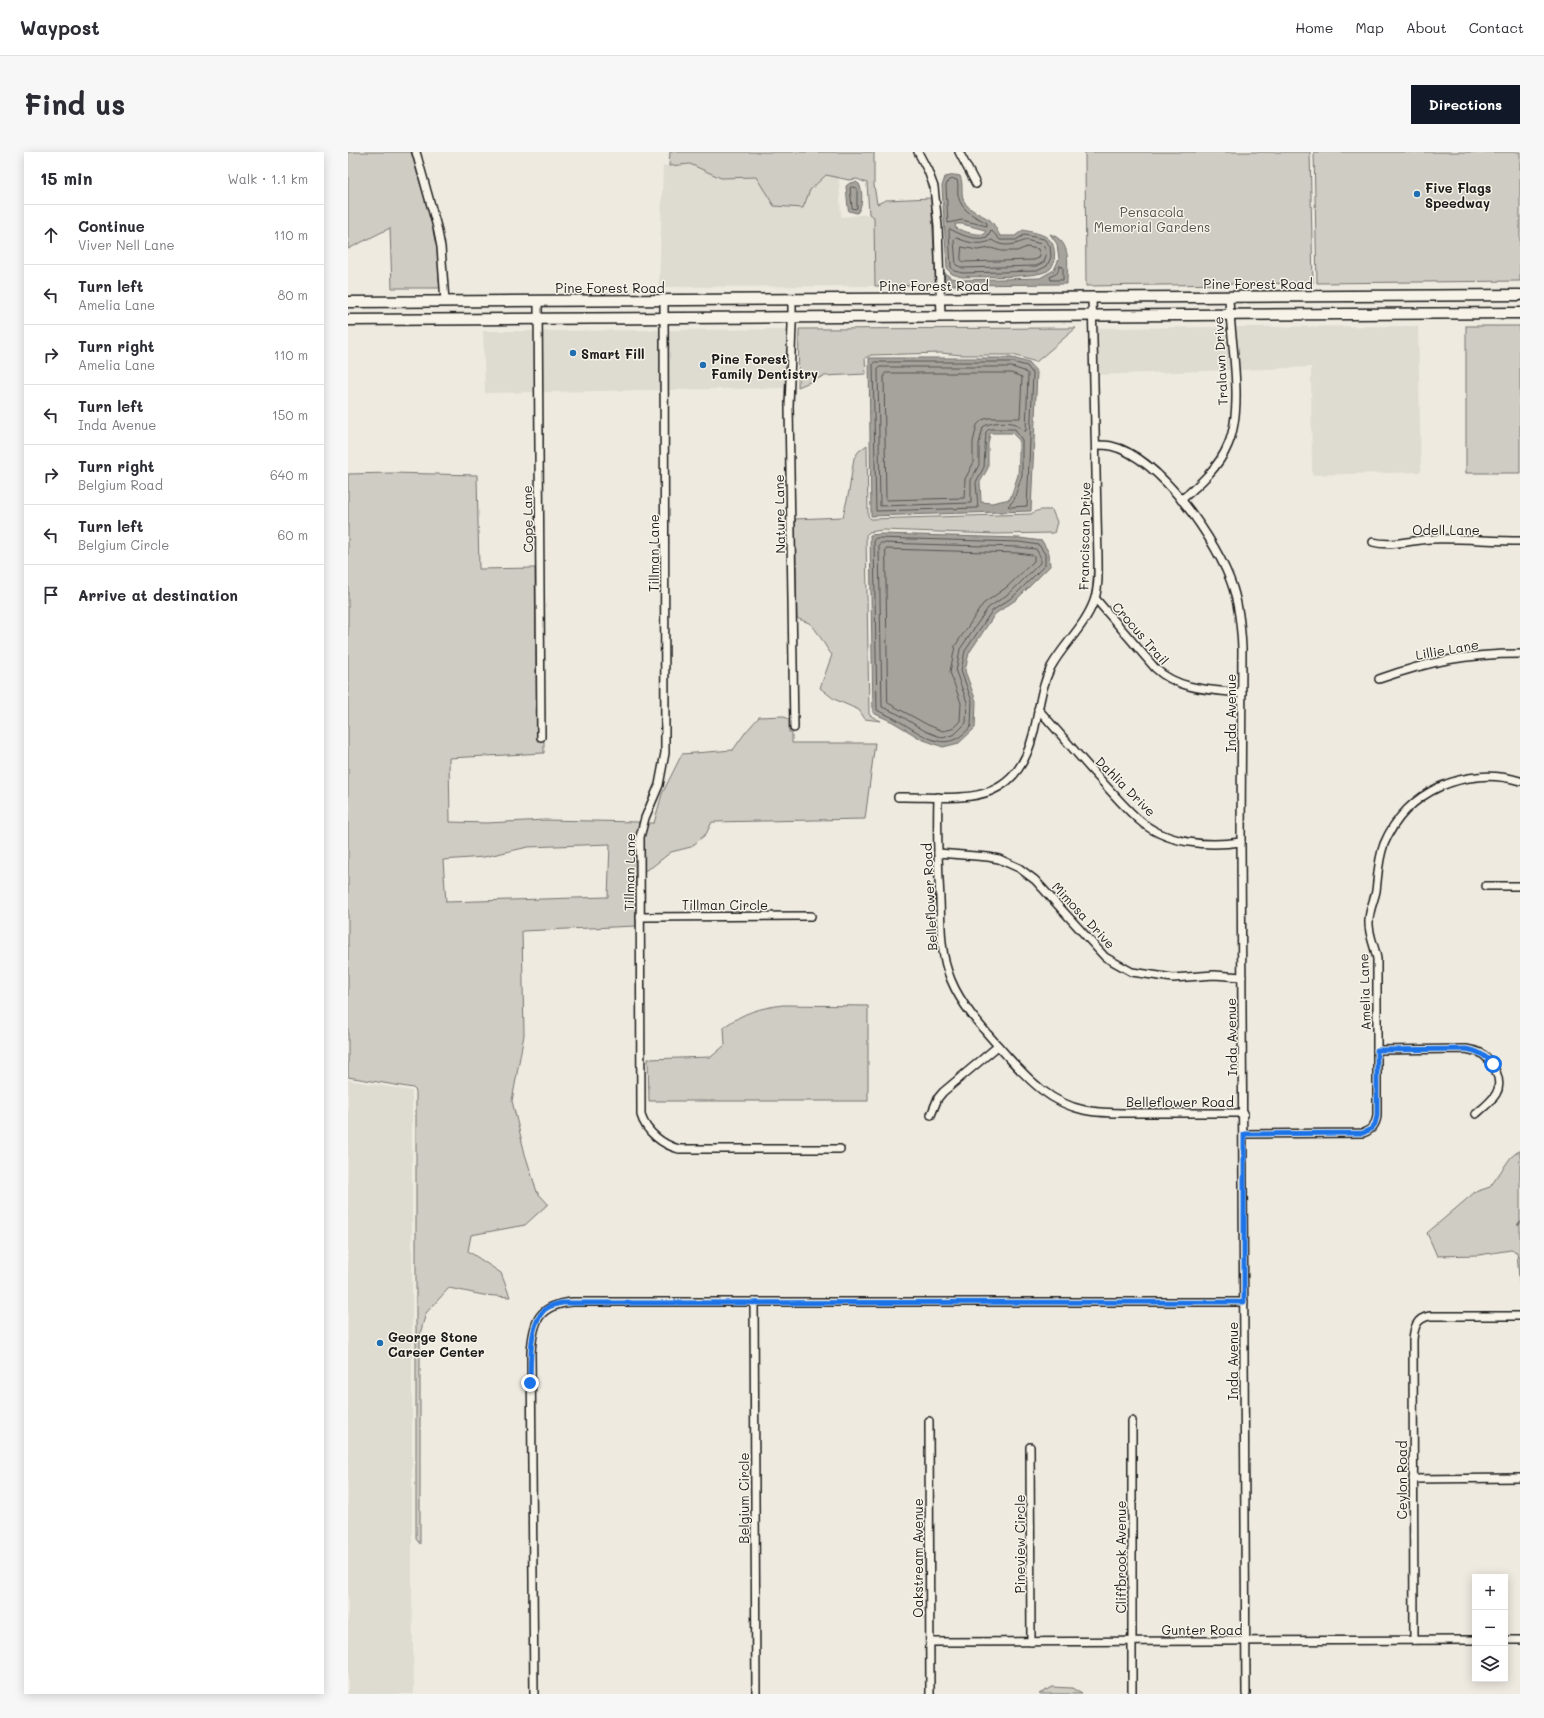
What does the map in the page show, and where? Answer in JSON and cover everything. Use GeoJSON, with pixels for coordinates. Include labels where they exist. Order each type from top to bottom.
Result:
{"type":"FeatureCollection","features":[{"type":"Feature","properties":{"kind":"main road"},"geometry":{"type":"LineString","coordinates":[[1429,295],[1429,314]]}},
{"type":"Feature","properties":{"kind":"main road","name":"Pine Forest Road"},"geometry":{"type":"LineString","coordinates":[[348,302],[1520,295]]}},
{"type":"Feature","properties":{"kind":"main road"},"geometry":{"type":"LineString","coordinates":[[1272,296],[1272,315]]}},
{"type":"Feature","properties":{"kind":"main road"},"geometry":{"type":"LineString","coordinates":[[348,320],[1520,313]]}},
{"type":"Feature","properties":{"kind":"street"},"geometry":{"type":"LineString","coordinates":[[416,152],[441,247],[445,301]]}},
{"type":"Feature","properties":{"kind":"street"},"geometry":{"type":"LineString","coordinates":[[918,152],[934,187],[938,226],[941,317]]}},
{"type":"Feature","properties":{"kind":"street"},"geometry":{"type":"LineString","coordinates":[[959,152],[976,184]]}},
{"type":"Feature","properties":{"kind":"street","name":"Franciscan Drive"},"geometry":{"type":"LineString","coordinates":[[898,797],[949,798],[974,796],[990,791],[1005,783],[1018,769],[1029,748],[1042,689],[1051,668],[1091,609],[1098,584],[1092,297]]}},
{"type":"Feature","properties":{"kind":"street","name":"Tralawn Drive"},"geometry":{"type":"LineString","coordinates":[[1181,500],[1205,478],[1222,458],[1228,446],[1232,432],[1235,417],[1236,388],[1229,297]]}},
{"type":"Feature","properties":{"kind":"street","name":"Nature Lane"},"geometry":{"type":"LineString","coordinates":[[792,299],[789,406],[794,728]]}},
{"type":"Feature","properties":{"kind":"street","name":"Tillman Lane"},"geometry":{"type":"LineString","coordinates":[[664,300],[665,753],[659,785],[641,831],[640,844],[641,1115],[644,1124],[656,1137],[667,1145],[679,1149],[840,1149]]}},
{"type":"Feature","properties":{"kind":"street","name":"Cope Lane"},"geometry":{"type":"LineString","coordinates":[[538,301],[541,737]]}},
{"type":"Feature","properties":{"kind":"street","name":"Inda Avenue"},"geometry":{"type":"LineString","coordinates":[[1096,445],[1115,448],[1141,461],[1160,477],[1202,526],[1214,545],[1233,587],[1238,605],[1242,634],[1242,977],[1244,1113],[1246,1694]]}},
{"type":"Feature","properties":{"kind":"street","name":"Odell Lane"},"geometry":{"type":"LineString","coordinates":[[1373,542],[1383,545],[1432,539],[1520,541]]}},
{"type":"Feature","properties":{"kind":"street","name":"Crocus Trail"},"geometry":{"type":"LineString","coordinates":[[1095,598],[1155,668],[1166,678],[1187,686],[1242,693]]}},
{"type":"Feature","properties":{"kind":"street","name":"Lillie Lane"},"geometry":{"type":"LineString","coordinates":[[1379,678],[1443,660],[1473,655],[1520,654]]}},
{"type":"Feature","properties":{"kind":"street","name":"Dahlia Drive"},"geometry":{"type":"LineString","coordinates":[[1038,709],[1120,801],[1143,822],[1166,835],[1190,842],[1213,844],[1242,842]]}},
{"type":"Feature","properties":{"kind":"street","name":"Amelia Lane"},"geometry":{"type":"LineString","coordinates":[[1244,1134],[1331,1134],[1367,1132],[1375,1124],[1377,1116],[1376,959],[1369,927],[1369,918],[1376,893],[1379,862],[1388,837],[1408,808],[1426,794],[1445,783],[1462,778],[1484,776],[1504,777],[1520,781]]}},
{"type":"Feature","properties":{"kind":"street","name":"Belleflower Road"},"geometry":{"type":"LineString","coordinates":[[938,797],[941,942],[947,970],[955,988],[968,1010],[1023,1074],[1042,1091],[1066,1104],[1083,1110],[1115,1113],[1244,1113]]}},
{"type":"Feature","properties":{"kind":"street","name":"Mimosa Drive"},"geometry":{"type":"LineString","coordinates":[[938,853],[988,857],[998,859],[1019,868],[1035,880],[1105,957],[1132,972],[1173,978],[1214,975],[1242,977]]}},
{"type":"Feature","properties":{"kind":"street"},"geometry":{"type":"LineString","coordinates":[[1486,886],[1520,886]]}},
{"type":"Feature","properties":{"kind":"street","name":"Tillman Circle"},"geometry":{"type":"LineString","coordinates":[[640,916],[811,916]]}},
{"type":"Feature","properties":{"kind":"street"},"geometry":{"type":"LineString","coordinates":[[931,1115],[938,1098],[943,1092],[998,1046]]}},
{"type":"Feature","properties":{"kind":"street"},"geometry":{"type":"LineString","coordinates":[[1377,1050],[1466,1049],[1483,1055],[1493,1064],[1496,1071],[1498,1088],[1497,1093],[1492,1100],[1476,1114]]}},
{"type":"Feature","properties":{"kind":"street"},"geometry":{"type":"LineString","coordinates":[[534,1694],[531,1353],[535,1327],[539,1316],[547,1308],[557,1304],[573,1302],[1244,1302]]}},
{"type":"Feature","properties":{"kind":"street","name":"Belgium Circle"},"geometry":{"type":"LineString","coordinates":[[754,1302],[756,1694]]}},
{"type":"Feature","properties":{"kind":"street","name":"Ceylon Road"},"geometry":{"type":"LineString","coordinates":[[1414,1640],[1413,1340],[1415,1325],[1423,1317],[1430,1316],[1520,1316]]}},
{"type":"Feature","properties":{"kind":"street","name":"Cliffbrook Avenue"},"geometry":{"type":"LineString","coordinates":[[1132,1421],[1132,1694]]}},
{"type":"Feature","properties":{"kind":"street","name":"Oakstream Avenue"},"geometry":{"type":"LineString","coordinates":[[929,1422],[930,1694]]}},
{"type":"Feature","properties":{"kind":"street","name":"Pineview Circle"},"geometry":{"type":"LineString","coordinates":[[1030,1447],[1031,1642]]}},
{"type":"Feature","properties":{"kind":"street"},"geometry":{"type":"LineString","coordinates":[[1413,1479],[1520,1478]]}},
{"type":"Feature","properties":{"kind":"street","name":"Gunter Road"},"geometry":{"type":"LineString","coordinates":[[930,1642],[1472,1640]]}},
{"type":"Feature","properties":{"kind":"street"},"geometry":{"type":"LineString","coordinates":[[1508,1640],[1520,1640]]}},
{"type":"Feature","properties":{"kind":"shaded area"},"geometry":{"type":"Polygon","coordinates":[[[690,164],[721,178],[756,177],[774,206],[810,190],[826,175],[839,178],[841,217],[869,214],[874,217],[875,286],[659,287],[663,166],[690,164]]]}},
{"type":"Feature","properties":{"kind":"shaded area"},"geometry":{"type":"Polygon","coordinates":[[[1418,326],[1421,472],[1312,475],[1311,367],[1239,370],[1235,327],[1418,326]]]}},
{"type":"Feature","properties":{"kind":"shaded area"},"geometry":{"type":"Polygon","coordinates":[[[1226,327],[1230,370],[1098,375],[1097,328],[1226,327]]]}},
{"type":"Feature","properties":{"kind":"shaded area"},"geometry":{"type":"Polygon","coordinates":[[[788,329],[784,388],[669,390],[669,330],[788,329]]]}},
{"type":"Feature","properties":{"kind":"shaded area"},"geometry":{"type":"Polygon","coordinates":[[[660,330],[660,390],[543,392],[542,331],[660,330]]]}},
{"type":"Feature","properties":{"kind":"shaded area"},"geometry":{"type":"Polygon","coordinates":[[[483,331],[534,331],[534,392],[485,393],[483,331]]]}},
{"type":"Feature","properties":{"kind":"shaded area","name":"George Stone Career Center"},"geometry":{"type":"Polygon","coordinates":[[[348,1080],[412,1091],[412,1596],[414,1694],[348,1694],[348,1080]]]}},
{"type":"Feature","properties":{"kind":"green space"},"geometry":{"type":"Polygon","coordinates":[[[348,152],[411,152],[433,227],[437,248],[440,288],[392,288],[390,228],[348,249],[348,152]]]}},
{"type":"Feature","properties":{"kind":"green space"},"geometry":{"type":"Polygon","coordinates":[[[670,152],[874,152],[874,185],[877,204],[886,200],[931,198],[936,285],[875,286],[874,217],[869,214],[867,183],[857,179],[849,180],[826,175],[810,190],[803,208],[774,206],[756,177],[721,178],[690,164],[669,166],[670,152]]]}},
{"type":"Feature","properties":{"kind":"green space","name":"Pensacola Memorial Gardens"},"geometry":{"type":"Polygon","coordinates":[[[1085,152],[1310,152],[1313,283],[1086,286],[1085,152]]]}},
{"type":"Feature","properties":{"kind":"green space","name":"Five Flags Speedway"},"geometry":{"type":"Polygon","coordinates":[[[1314,152],[1520,152],[1520,281],[1317,283],[1314,152]]]}},
{"type":"Feature","properties":{"kind":"green space"},"geometry":{"type":"Polygon","coordinates":[[[1466,326],[1520,326],[1520,473],[1466,473],[1466,326]]]}},
{"type":"Feature","properties":{"kind":"green space"},"geometry":{"type":"Polygon","coordinates":[[[1076,328],[1036,362],[1013,355],[962,355],[941,353],[871,355],[865,358],[866,374],[824,376],[798,387],[799,329],[1076,328]]]}},
{"type":"Feature","properties":{"kind":"green space"},"geometry":{"type":"Polygon","coordinates":[[[867,445],[868,516],[871,519],[1031,514],[1043,510],[1052,510],[1057,522],[1054,533],[995,534],[882,530],[869,532],[866,535],[869,714],[881,721],[865,719],[859,710],[834,699],[820,688],[832,655],[812,625],[797,618],[795,519],[843,517],[854,458],[859,451],[867,445]]]}},
{"type":"Feature","properties":{"kind":"green space"},"geometry":{"type":"Polygon","coordinates":[[[391,473],[477,475],[479,569],[535,568],[537,741],[544,741],[544,753],[449,758],[450,822],[487,823],[545,820],[639,822],[635,844],[636,926],[522,931],[524,1035],[512,1101],[525,1154],[537,1192],[548,1204],[525,1225],[471,1235],[468,1251],[501,1273],[510,1297],[483,1295],[449,1288],[426,1313],[420,1334],[420,1544],[416,1539],[416,1091],[413,1088],[348,1077],[348,474],[391,473]],[[610,844],[528,847],[484,857],[443,860],[446,902],[608,897],[610,844]]]}},
{"type":"Feature","properties":{"kind":"green space"},"geometry":{"type":"Polygon","coordinates":[[[783,716],[789,720],[789,732],[792,732],[792,743],[875,743],[865,819],[712,822],[706,834],[691,847],[671,852],[652,867],[644,871],[644,838],[648,823],[654,823],[662,794],[682,754],[733,750],[759,717],[783,716]]]}},
{"type":"Feature","properties":{"kind":"green space"},"geometry":{"type":"Polygon","coordinates":[[[783,1005],[868,1006],[868,1101],[649,1101],[648,1059],[711,1057],[725,1045],[724,1027],[745,1014],[783,1005]]]}},
{"type":"Feature","properties":{"kind":"green space"},"geometry":{"type":"Polygon","coordinates":[[[1520,1150],[1520,1291],[1517,1252],[1511,1250],[1479,1255],[1437,1256],[1427,1233],[1475,1192],[1490,1187],[1511,1157],[1520,1150]]]}},
{"type":"Feature","properties":{"kind":"green space"},"geometry":{"type":"Polygon","coordinates":[[[1052,1687],[1072,1688],[1082,1694],[1039,1694],[1052,1687]]]}},
{"type":"Feature","properties":{"kind":"water"},"geometry":{"type":"Polygon","coordinates":[[[955,175],[960,176],[963,198],[966,204],[972,210],[991,221],[1000,236],[1015,236],[1023,230],[1038,233],[1050,240],[1054,249],[1054,262],[1052,267],[1044,272],[1023,276],[962,277],[952,274],[947,269],[942,186],[945,177],[955,175]],[[955,224],[956,228],[970,233],[985,234],[985,230],[962,224],[955,224]]]}},
{"type":"Feature","properties":{"kind":"water"},"geometry":{"type":"Polygon","coordinates":[[[856,182],[859,184],[862,195],[860,207],[857,213],[849,211],[846,186],[850,183],[856,182]]]}},
{"type":"Feature","properties":{"kind":"water"},"geometry":{"type":"Polygon","coordinates":[[[1050,234],[1057,238],[1065,248],[1068,262],[1067,284],[945,285],[944,272],[951,278],[962,280],[1040,278],[1054,270],[1059,259],[1057,244],[1050,234]]]}},
{"type":"Feature","properties":{"kind":"water"},"geometry":{"type":"Polygon","coordinates":[[[869,358],[1013,358],[1029,363],[1037,372],[1031,511],[871,516],[869,358]],[[990,433],[988,444],[988,468],[980,482],[981,502],[992,503],[1010,499],[1018,475],[1019,457],[1019,440],[1012,433],[990,433]]]}},
{"type":"Feature","properties":{"kind":"water"},"geometry":{"type":"Polygon","coordinates":[[[882,534],[1019,538],[1042,541],[1049,553],[1050,566],[1017,599],[995,614],[969,653],[965,671],[976,701],[975,728],[959,743],[943,747],[921,739],[893,722],[873,713],[870,535],[882,534]]]}},
{"type":"Feature","properties":{"kind":"place","name":"Five Flags Speedway"},"geometry":{"type":"Point","coordinates":[1417,194]}},
{"type":"Feature","properties":{"kind":"place","name":"Smart Fill"},"geometry":{"type":"Point","coordinates":[573,353]}},
{"type":"Feature","properties":{"kind":"place","name":"Pine Forest Family Dentistry"},"geometry":{"type":"Point","coordinates":[703,365]}},
{"type":"Feature","properties":{"kind":"place","name":"George Stone Career Center"},"geometry":{"type":"Point","coordinates":[380,1343]}},
{"type":"Feature","properties":{"kind":"route"},"geometry":{"type":"LineString","coordinates":[[530,1383],[533,1336],[539,1316],[543,1311],[552,1305],[562,1303],[1244,1302],[1244,1134],[1331,1134],[1367,1132],[1375,1124],[1377,1116],[1377,1050],[1466,1049],[1480,1053],[1487,1057],[1493,1064]]}}]}
